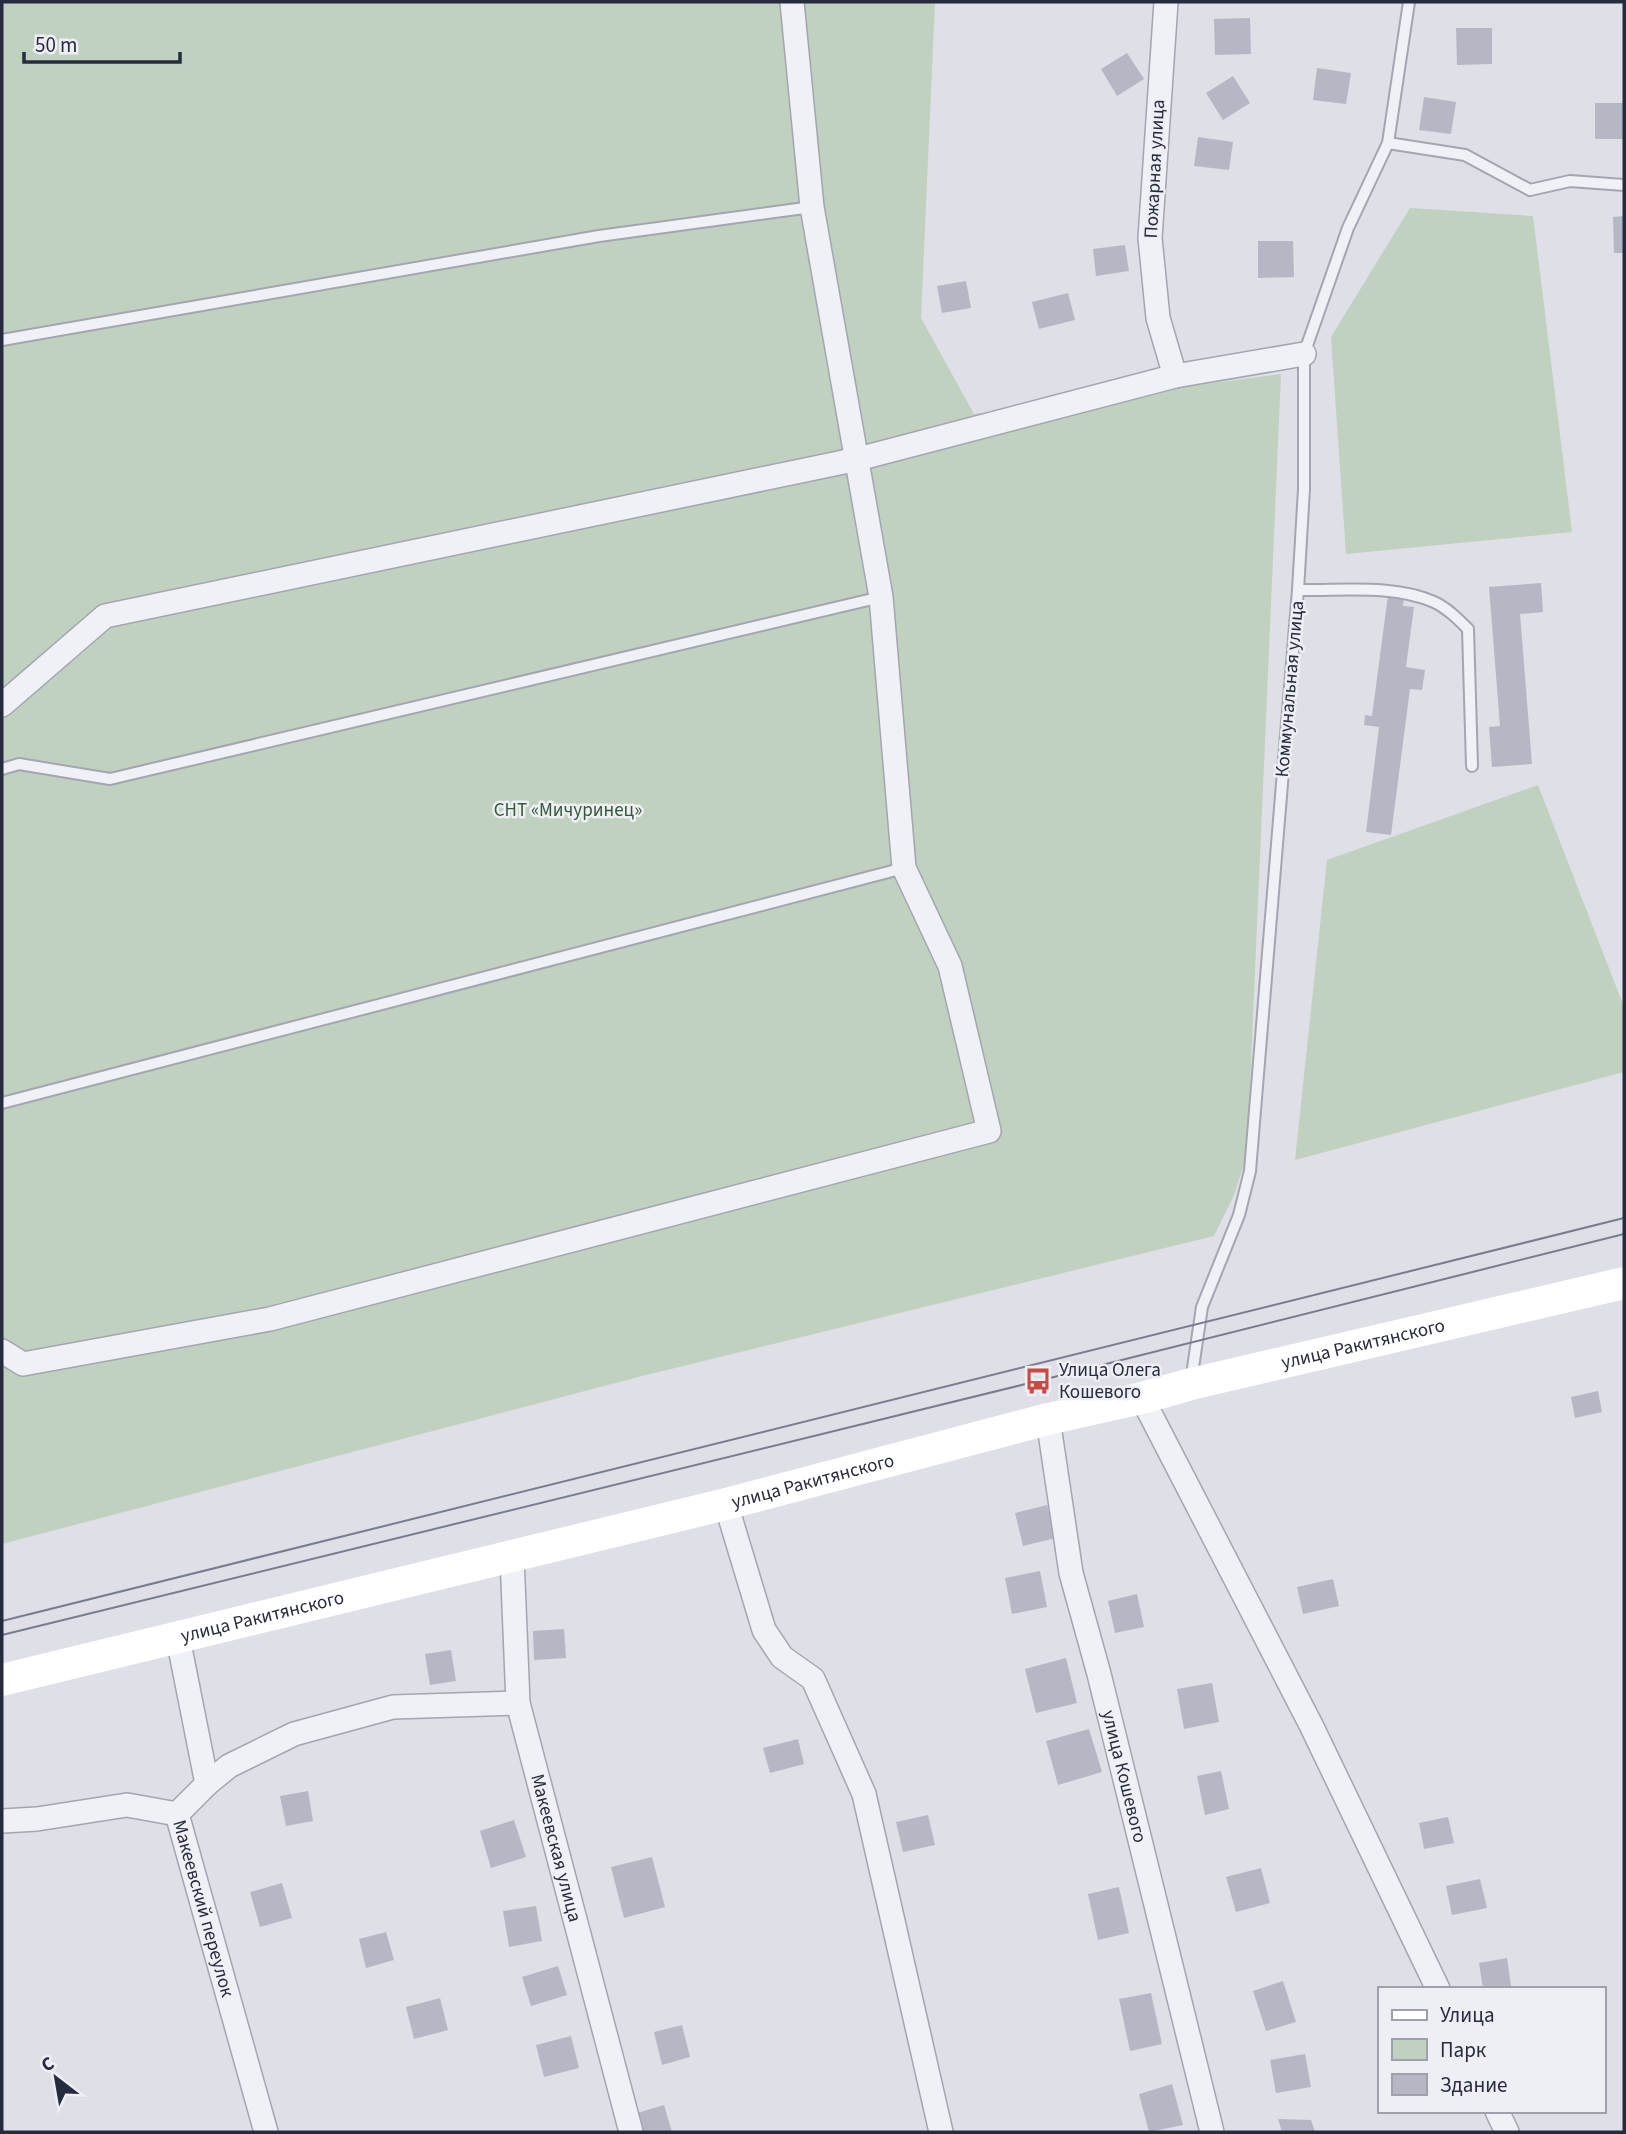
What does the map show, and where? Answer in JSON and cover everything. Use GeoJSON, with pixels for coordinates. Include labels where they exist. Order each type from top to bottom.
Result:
{"type":"FeatureCollection","features":[{"type":"Feature","properties":{"kind":"main road","name":"улица Ракитянского"},"geometry":{"type":"LineString","coordinates":[[2,1680],[726,1504],[1048,1419],[1624,1283]]}},
{"type":"Feature","properties":{"kind":"street"},"geometry":{"type":"LineString","coordinates":[[2,1351],[23,1364],[270,1319],[989,1131],[950,966],[904,868],[881,597],[812,206],[792,2]]}},
{"type":"Feature","properties":{"kind":"street","name":"Пожарная улица"},"geometry":{"type":"LineString","coordinates":[[1166,2],[1150,238],[1158,318],[1175,376]]}},
{"type":"Feature","properties":{"kind":"street"},"geometry":{"type":"LineString","coordinates":[[2,705],[106,616],[858,459],[1175,376],[1304,355]]}},
{"type":"Feature","properties":{"kind":"street"},"geometry":{"type":"LineString","coordinates":[[1142,1398],[1311,1725],[1437,1987]]}},
{"type":"Feature","properties":{"kind":"street","name":"улица Кошевого"},"geometry":{"type":"LineString","coordinates":[[1048,1419],[1071,1573],[1099,1674],[1212,2132]]}},
{"type":"Feature","properties":{"kind":"street"},"geometry":{"type":"LineString","coordinates":[[726,1504],[764,1630],[782,1657],[813,1679],[864,1794],[942,2132]]}},
{"type":"Feature","properties":{"kind":"street","name":"Макеевская улица"},"geometry":{"type":"LineString","coordinates":[[512,1557],[518,1703],[631,2132]]}},
{"type":"Feature","properties":{"kind":"street"},"geometry":{"type":"LineString","coordinates":[[178,1639],[206,1784]]}},
{"type":"Feature","properties":{"kind":"street"},"geometry":{"type":"LineString","coordinates":[[177,1814],[206,1784],[229,1766],[294,1734],[393,1707],[518,1703]]}},
{"type":"Feature","properties":{"kind":"street","name":"Макеевский переулок"},"geometry":{"type":"LineString","coordinates":[[2,1821],[37,1819],[127,1805],[177,1814],[266,2132]]}},
{"type":"Feature","properties":{"kind":"street"},"geometry":{"type":"LineString","coordinates":[[1498,2113],[1507,2132]]}},
{"type":"Feature","properties":{"kind":"lane","name":"Коммунальная улица"},"geometry":{"type":"LineString","coordinates":[[1191,1384],[1202,1307],[1239,1215],[1250,1171],[1298,590],[1304,489],[1304,355],[1348,228],[1388,143],[1409,2]]}},
{"type":"Feature","properties":{"kind":"lane"},"geometry":{"type":"LineString","coordinates":[[1388,143],[1465,155],[1530,190],[1570,181],[1624,185]]}},
{"type":"Feature","properties":{"kind":"lane"},"geometry":{"type":"LineString","coordinates":[[2,340],[598,236],[812,206]]}},
{"type":"Feature","properties":{"kind":"lane"},"geometry":{"type":"LineString","coordinates":[[1298,590],[1392,591],[1433,602],[1454,615],[1468,629],[1472,766]]}},
{"type":"Feature","properties":{"kind":"lane"},"geometry":{"type":"LineString","coordinates":[[2,769],[19,764],[110,779],[881,597]]}},
{"type":"Feature","properties":{"kind":"lane"},"geometry":{"type":"LineString","coordinates":[[2,1103],[904,868]]}},
{"type":"Feature","properties":{"kind":"green space","name":"СНТ «Мичуринец»"},"geometry":{"type":"Polygon","coordinates":[[[2,2],[935,2],[921,318],[974,414],[1281,374],[1247,1155],[1234,1195],[1214,1236],[642,1376],[2,1544],[2,2]]]}},
{"type":"Feature","properties":{"kind":"green space"},"geometry":{"type":"Polygon","coordinates":[[[1410,208],[1533,216],[1572,532],[1346,554],[1331,337],[1410,208]]]}},
{"type":"Feature","properties":{"kind":"green space"},"geometry":{"type":"Polygon","coordinates":[[[1538,785],[1624,1007],[1624,1072],[1295,1160],[1327,860],[1538,785]]]}},
{"type":"Feature","properties":{"kind":"building"},"geometry":{"type":"Polygon","coordinates":[[[1250,18],[1251,54],[1215,55],[1214,19],[1250,18]]]}},
{"type":"Feature","properties":{"kind":"building"},"geometry":{"type":"Polygon","coordinates":[[[1456,28],[1492,28],[1492,64],[1457,65],[1456,28]]]}},
{"type":"Feature","properties":{"kind":"building"},"geometry":{"type":"Polygon","coordinates":[[[1127,53],[1144,79],[1117,96],[1101,69],[1127,53]]]}},
{"type":"Feature","properties":{"kind":"building"},"geometry":{"type":"Polygon","coordinates":[[[1317,68],[1351,73],[1346,104],[1313,100],[1317,68]]]}},
{"type":"Feature","properties":{"kind":"building"},"geometry":{"type":"Polygon","coordinates":[[[1233,76],[1250,103],[1223,120],[1206,93],[1233,76]]]}},
{"type":"Feature","properties":{"kind":"building"},"geometry":{"type":"Polygon","coordinates":[[[1424,97],[1456,102],[1451,134],[1419,130],[1424,97]]]}},
{"type":"Feature","properties":{"kind":"building"},"geometry":{"type":"Polygon","coordinates":[[[1595,103],[1624,103],[1624,139],[1595,139],[1595,103]]]}},
{"type":"Feature","properties":{"kind":"building"},"geometry":{"type":"Polygon","coordinates":[[[1198,137],[1233,142],[1229,170],[1194,166],[1198,137]]]}},
{"type":"Feature","properties":{"kind":"building"},"geometry":{"type":"Polygon","coordinates":[[[1624,216],[1624,253],[1614,253],[1613,217],[1624,216]]]}},
{"type":"Feature","properties":{"kind":"building"},"geometry":{"type":"Polygon","coordinates":[[[1258,241],[1293,241],[1294,277],[1258,278],[1258,241]]]}},
{"type":"Feature","properties":{"kind":"building"},"geometry":{"type":"Polygon","coordinates":[[[1125,245],[1129,271],[1096,276],[1093,249],[1125,245]]]}},
{"type":"Feature","properties":{"kind":"building"},"geometry":{"type":"Polygon","coordinates":[[[966,281],[971,308],[942,313],[937,286],[966,281]]]}},
{"type":"Feature","properties":{"kind":"building"},"geometry":{"type":"Polygon","coordinates":[[[1068,293],[1075,320],[1039,329],[1032,302],[1068,293]]]}},
{"type":"Feature","properties":{"kind":"building"},"geometry":{"type":"Polygon","coordinates":[[[1541,583],[1543,612],[1520,614],[1532,764],[1492,767],[1489,727],[1500,726],[1489,587],[1541,583]]]}},
{"type":"Feature","properties":{"kind":"building"},"geometry":{"type":"Polygon","coordinates":[[[1388,595],[1404,597],[1403,606],[1414,607],[1406,667],[1425,670],[1422,690],[1410,689],[1391,835],[1366,832],[1379,727],[1364,725],[1365,715],[1372,716],[1388,595]]]}},
{"type":"Feature","properties":{"kind":"building"},"geometry":{"type":"Polygon","coordinates":[[[1598,1391],[1602,1412],[1575,1418],[1571,1397],[1598,1391]]]}},
{"type":"Feature","properties":{"kind":"building"},"geometry":{"type":"Polygon","coordinates":[[[1047,1505],[1056,1538],[1023,1546],[1015,1513],[1047,1505]]]}},
{"type":"Feature","properties":{"kind":"building"},"geometry":{"type":"Polygon","coordinates":[[[1040,1571],[1047,1607],[1012,1614],[1005,1578],[1040,1571]]]}},
{"type":"Feature","properties":{"kind":"building"},"geometry":{"type":"Polygon","coordinates":[[[1333,1579],[1339,1606],[1303,1614],[1297,1587],[1333,1579]]]}},
{"type":"Feature","properties":{"kind":"building"},"geometry":{"type":"Polygon","coordinates":[[[1137,1594],[1144,1627],[1115,1633],[1108,1601],[1137,1594]]]}},
{"type":"Feature","properties":{"kind":"building"},"geometry":{"type":"Polygon","coordinates":[[[564,1629],[566,1658],[534,1660],[533,1631],[564,1629]]]}},
{"type":"Feature","properties":{"kind":"building"},"geometry":{"type":"Polygon","coordinates":[[[451,1650],[456,1681],[430,1685],[425,1654],[451,1650]]]}},
{"type":"Feature","properties":{"kind":"building"},"geometry":{"type":"Polygon","coordinates":[[[1066,1658],[1077,1703],[1036,1713],[1025,1669],[1066,1658]]]}},
{"type":"Feature","properties":{"kind":"building"},"geometry":{"type":"Polygon","coordinates":[[[1212,1683],[1219,1722],[1184,1729],[1177,1689],[1212,1683]]]}},
{"type":"Feature","properties":{"kind":"building"},"geometry":{"type":"Polygon","coordinates":[[[1089,1729],[1102,1772],[1058,1785],[1046,1741],[1089,1729]]]}},
{"type":"Feature","properties":{"kind":"building"},"geometry":{"type":"Polygon","coordinates":[[[798,1739],[804,1764],[770,1773],[763,1748],[798,1739]]]}},
{"type":"Feature","properties":{"kind":"building"},"geometry":{"type":"Polygon","coordinates":[[[1221,1771],[1229,1809],[1205,1815],[1197,1776],[1221,1771]]]}},
{"type":"Feature","properties":{"kind":"building"},"geometry":{"type":"Polygon","coordinates":[[[308,1791],[313,1821],[286,1826],[280,1796],[308,1791]]]}},
{"type":"Feature","properties":{"kind":"building"},"geometry":{"type":"Polygon","coordinates":[[[928,1815],[935,1845],[903,1852],[896,1822],[928,1815]]]}},
{"type":"Feature","properties":{"kind":"building"},"geometry":{"type":"Polygon","coordinates":[[[1448,1817],[1454,1843],[1424,1849],[1419,1823],[1448,1817]]]}},
{"type":"Feature","properties":{"kind":"building"},"geometry":{"type":"Polygon","coordinates":[[[514,1820],[526,1857],[491,1868],[480,1831],[514,1820]]]}},
{"type":"Feature","properties":{"kind":"building"},"geometry":{"type":"Polygon","coordinates":[[[652,1857],[665,1907],[624,1918],[611,1867],[652,1857]]]}},
{"type":"Feature","properties":{"kind":"building"},"geometry":{"type":"Polygon","coordinates":[[[1261,1868],[1270,1903],[1236,1912],[1226,1877],[1261,1868]]]}},
{"type":"Feature","properties":{"kind":"building"},"geometry":{"type":"Polygon","coordinates":[[[1480,1879],[1487,1908],[1452,1915],[1446,1886],[1480,1879]]]}},
{"type":"Feature","properties":{"kind":"building"},"geometry":{"type":"Polygon","coordinates":[[[282,1883],[292,1918],[260,1927],[250,1892],[282,1883]]]}},
{"type":"Feature","properties":{"kind":"building"},"geometry":{"type":"Polygon","coordinates":[[[1119,1887],[1129,1933],[1098,1940],[1088,1894],[1119,1887]]]}},
{"type":"Feature","properties":{"kind":"building"},"geometry":{"type":"Polygon","coordinates":[[[536,1906],[542,1941],[509,1947],[503,1911],[536,1906]]]}},
{"type":"Feature","properties":{"kind":"building"},"geometry":{"type":"Polygon","coordinates":[[[386,1932],[394,1960],[366,1968],[359,1939],[386,1932]]]}},
{"type":"Feature","properties":{"kind":"building"},"geometry":{"type":"Polygon","coordinates":[[[1507,1958],[1511,1986],[1483,1987],[1479,1963],[1507,1958]]]}},
{"type":"Feature","properties":{"kind":"building"},"geometry":{"type":"Polygon","coordinates":[[[558,1966],[567,1995],[531,2006],[522,1977],[558,1966]]]}},
{"type":"Feature","properties":{"kind":"building"},"geometry":{"type":"Polygon","coordinates":[[[1283,1981],[1296,2022],[1266,2031],[1253,1991],[1283,1981]]]}},
{"type":"Feature","properties":{"kind":"building"},"geometry":{"type":"Polygon","coordinates":[[[1151,1993],[1162,2044],[1130,2051],[1119,1999],[1151,1993]]]}},
{"type":"Feature","properties":{"kind":"building"},"geometry":{"type":"Polygon","coordinates":[[[440,1998],[448,2030],[414,2039],[406,2007],[440,1998]]]}},
{"type":"Feature","properties":{"kind":"building"},"geometry":{"type":"Polygon","coordinates":[[[682,2025],[690,2057],[662,2065],[654,2032],[682,2025]]]}},
{"type":"Feature","properties":{"kind":"building"},"geometry":{"type":"Polygon","coordinates":[[[571,2036],[579,2068],[544,2077],[536,2045],[571,2036]]]}},
{"type":"Feature","properties":{"kind":"building"},"geometry":{"type":"Polygon","coordinates":[[[1305,2054],[1311,2087],[1276,2093],[1270,2060],[1305,2054]]]}},
{"type":"Feature","properties":{"kind":"building"},"geometry":{"type":"Polygon","coordinates":[[[1172,2084],[1183,2125],[1149,2132],[1139,2094],[1172,2084]]]}},
{"type":"Feature","properties":{"kind":"building"},"geometry":{"type":"Polygon","coordinates":[[[664,2105],[672,2132],[642,2132],[637,2113],[664,2105]]]}},
{"type":"Feature","properties":{"kind":"building"},"geometry":{"type":"Polygon","coordinates":[[[1278,2119],[1311,2120],[1315,2132],[1282,2132],[1278,2119]]]}},
{"type":"Feature","properties":{"kind":"tram line"},"geometry":{"type":"LineString","coordinates":[[2,1621],[1624,1218]]}},
{"type":"Feature","properties":{"kind":"tram line"},"geometry":{"type":"LineString","coordinates":[[2,1635],[1624,1234]]}},
{"type":"Feature","properties":{"kind":"place","name":"Улица Олега Кошевого"},"geometry":{"type":"Point","coordinates":[1038,1381]}}]}
